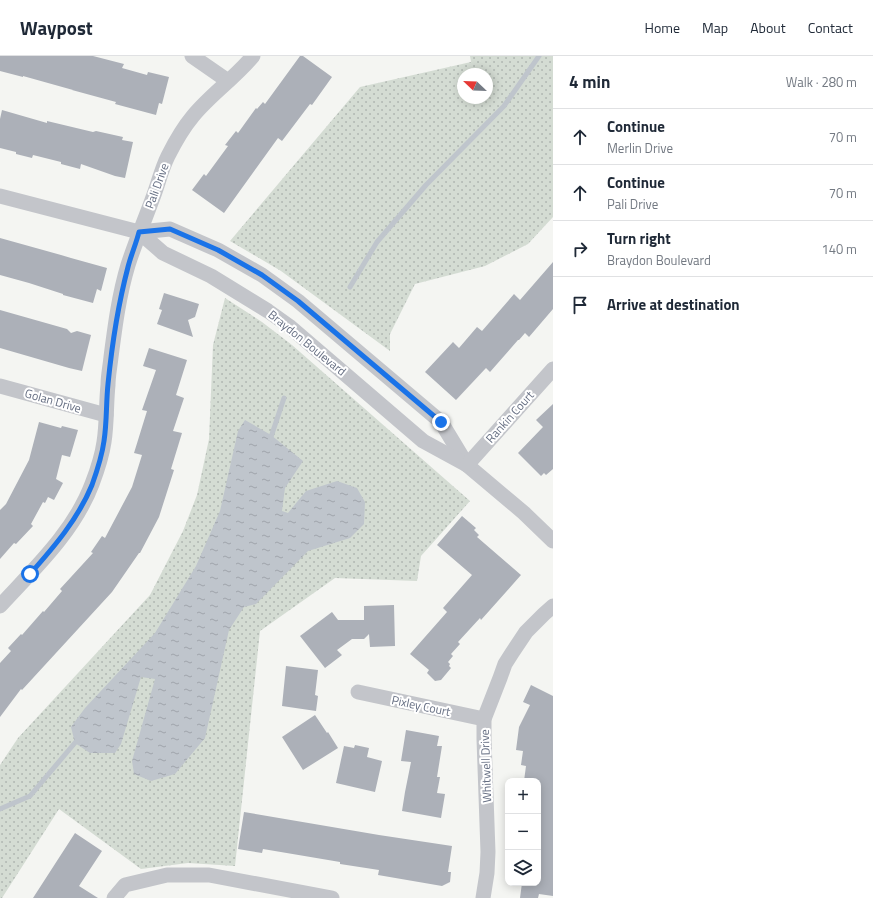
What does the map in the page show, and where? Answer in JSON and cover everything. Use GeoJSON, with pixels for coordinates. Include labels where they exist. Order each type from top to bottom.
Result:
{"type":"FeatureCollection","features":[{"type":"Feature","properties":{"kind":"street"},"geometry":{"type":"LineString","coordinates":[[192,56],[228,81]]}},
{"type":"Feature","properties":{"kind":"street","name":"Pali Drive"},"geometry":{"type":"LineString","coordinates":[[0,606],[64,534],[75,517],[92,484],[102,453],[104,441],[108,386],[116,321],[128,265],[168,157],[177,139],[193,116],[253,56]]}},
{"type":"Feature","properties":{"kind":"street","name":"Braydon Boulevard"},"geometry":{"type":"LineString","coordinates":[[0,196],[139,232],[170,229],[218,250],[262,275],[298,301],[441,422],[467,465]]}},
{"type":"Feature","properties":{"kind":"street","name":"Braydon Boulevard"},"geometry":{"type":"LineString","coordinates":[[139,232],[163,253],[211,276],[268,311],[289,326],[423,441],[467,465],[553,541]]}},
{"type":"Feature","properties":{"kind":"street","name":"Rankin Court"},"geometry":{"type":"LineString","coordinates":[[467,465],[553,369]]}},
{"type":"Feature","properties":{"kind":"street","name":"Golan Drive"},"geometry":{"type":"LineString","coordinates":[[0,386],[106,415]]}},
{"type":"Feature","properties":{"kind":"street","name":"Whitwell Drive"},"geometry":{"type":"LineString","coordinates":[[483,898],[487,873],[488,852],[484,719],[505,664],[526,632],[553,606]]}},
{"type":"Feature","properties":{"kind":"street","name":"Pixley Court"},"geometry":{"type":"LineString","coordinates":[[358,692],[484,719]]}},
{"type":"Feature","properties":{"kind":"street"},"geometry":{"type":"LineString","coordinates":[[114,898],[125,885],[167,875],[209,875],[301,895],[332,898]]}},
{"type":"Feature","properties":{"kind":"shaded area"},"geometry":{"type":"Polygon","coordinates":[[[470,56],[553,56],[553,217],[528,244],[485,266],[415,284],[390,334],[390,351],[281,271],[230,241],[360,87],[471,62],[470,56]]]}},
{"type":"Feature","properties":{"kind":"shaded area"},"geometry":{"type":"Polygon","coordinates":[[[225,298],[262,322],[292,345],[470,501],[421,556],[417,581],[335,578],[260,631],[235,866],[188,863],[141,869],[59,809],[2,898],[0,898],[0,765],[18,738],[150,595],[183,531],[197,495],[209,439],[213,345],[225,298]]]}},
{"type":"Feature","properties":{"kind":"water"},"geometry":{"type":"Polygon","coordinates":[[[245,420],[271,435],[303,461],[285,488],[282,511],[288,513],[306,491],[337,481],[357,488],[365,502],[364,524],[350,538],[308,551],[256,604],[244,607],[229,630],[205,738],[175,774],[151,781],[134,774],[132,761],[155,679],[141,677],[121,744],[115,753],[90,753],[75,743],[71,727],[85,708],[155,633],[196,566],[220,511],[238,431],[245,420]]]}},
{"type":"Feature","properties":{"kind":"building"},"geometry":{"type":"Polygon","coordinates":[[[0,56],[93,56],[124,64],[122,68],[147,75],[148,72],[169,77],[162,104],[159,103],[156,115],[115,104],[116,102],[0,71],[0,56]]]}},
{"type":"Feature","properties":{"kind":"building"},"geometry":{"type":"Polygon","coordinates":[[[300,56],[303,56],[332,77],[312,105],[310,104],[282,141],[278,138],[224,213],[192,190],[204,174],[206,176],[228,146],[225,145],[236,131],[238,133],[256,108],[257,109],[263,102],[265,104],[300,56]]]}},
{"type":"Feature","properties":{"kind":"building"},"geometry":{"type":"Polygon","coordinates":[[[2,110],[47,123],[47,121],[93,132],[96,131],[123,137],[122,140],[133,142],[125,178],[81,164],[80,169],[61,164],[61,162],[33,155],[32,158],[0,148],[0,119],[2,110]]]}},
{"type":"Feature","properties":{"kind":"building"},"geometry":{"type":"Polygon","coordinates":[[[0,238],[107,268],[101,291],[97,289],[93,303],[0,275],[0,238]]]}},
{"type":"Feature","properties":{"kind":"building"},"geometry":{"type":"Polygon","coordinates":[[[553,262],[553,309],[529,337],[525,333],[518,340],[490,372],[486,368],[456,400],[425,372],[453,342],[459,348],[477,327],[482,331],[514,294],[520,300],[553,262]]]}},
{"type":"Feature","properties":{"kind":"building"},"geometry":{"type":"Polygon","coordinates":[[[164,293],[199,304],[195,317],[188,320],[193,337],[157,324],[162,310],[159,309],[164,293]]]}},
{"type":"Feature","properties":{"kind":"building"},"geometry":{"type":"Polygon","coordinates":[[[0,310],[67,329],[71,333],[77,331],[91,335],[82,371],[0,348],[0,310]]]}},
{"type":"Feature","properties":{"kind":"building"},"geometry":{"type":"Polygon","coordinates":[[[149,348],[187,360],[176,395],[184,398],[173,431],[182,433],[171,469],[174,470],[159,517],[140,553],[112,592],[22,690],[21,689],[0,717],[0,663],[11,651],[8,648],[21,634],[22,635],[43,611],[44,612],[62,591],[60,589],[93,553],[91,552],[102,536],[105,538],[132,487],[142,455],[134,453],[147,411],[142,410],[156,370],[143,366],[149,348]]]}},
{"type":"Feature","properties":{"kind":"building"},"geometry":{"type":"Polygon","coordinates":[[[553,404],[553,469],[546,475],[544,473],[541,476],[518,453],[543,427],[536,420],[553,404]]]}},
{"type":"Feature","properties":{"kind":"building"},"geometry":{"type":"Polygon","coordinates":[[[39,422],[61,428],[62,426],[78,430],[70,457],[62,455],[56,479],[63,483],[54,500],[48,497],[45,503],[43,502],[31,524],[33,526],[16,544],[14,543],[0,559],[0,510],[6,504],[29,460],[39,422]]]}},
{"type":"Feature","properties":{"kind":"building"},"geometry":{"type":"Polygon","coordinates":[[[462,516],[476,528],[474,530],[479,535],[477,537],[521,575],[481,620],[480,618],[458,642],[460,644],[451,654],[453,656],[448,662],[451,668],[441,680],[435,681],[427,673],[429,670],[410,654],[447,612],[443,608],[472,575],[437,545],[462,516]]]}},
{"type":"Feature","properties":{"kind":"building"},"geometry":{"type":"Polygon","coordinates":[[[394,605],[395,646],[370,647],[369,634],[364,639],[352,639],[337,650],[342,655],[325,668],[300,636],[332,612],[338,620],[364,620],[364,606],[394,605]]]}},
{"type":"Feature","properties":{"kind":"building"},"geometry":{"type":"Polygon","coordinates":[[[286,666],[318,670],[315,695],[318,696],[316,711],[282,706],[286,666]]]}},
{"type":"Feature","properties":{"kind":"building"},"geometry":{"type":"Polygon","coordinates":[[[531,685],[553,696],[553,896],[539,894],[538,898],[520,898],[522,886],[541,886],[541,778],[524,778],[526,766],[521,765],[523,751],[516,750],[519,727],[530,705],[523,702],[531,685]]]}},
{"type":"Feature","properties":{"kind":"building"},"geometry":{"type":"Polygon","coordinates":[[[315,715],[338,748],[303,770],[282,737],[315,715]]]}},
{"type":"Feature","properties":{"kind":"building"},"geometry":{"type":"Polygon","coordinates":[[[406,730],[439,736],[437,746],[442,746],[437,777],[440,777],[437,793],[445,794],[441,818],[402,811],[411,762],[401,761],[406,730]]]}},
{"type":"Feature","properties":{"kind":"building"},"geometry":{"type":"Polygon","coordinates":[[[355,745],[369,748],[367,757],[382,761],[375,792],[336,783],[344,746],[354,748],[355,745]]]}},
{"type":"Feature","properties":{"kind":"building"},"geometry":{"type":"Polygon","coordinates":[[[244,812],[452,846],[448,872],[451,872],[450,882],[442,886],[378,875],[379,870],[340,864],[340,862],[263,849],[262,853],[238,849],[244,812]]]}},
{"type":"Feature","properties":{"kind":"building"},"geometry":{"type":"Polygon","coordinates":[[[75,833],[102,851],[79,886],[98,898],[33,898],[75,833]]]}},
{"type":"Feature","properties":{"kind":"waterway"},"geometry":{"type":"LineString","coordinates":[[350,287],[377,242],[426,185],[504,106],[539,56]]}},
{"type":"Feature","properties":{"kind":"waterway"},"geometry":{"type":"LineString","coordinates":[[270,440],[284,398]]}},
{"type":"Feature","properties":{"kind":"waterway"},"geometry":{"type":"LineString","coordinates":[[0,809],[30,796],[79,738]]}},
{"type":"Feature","properties":{"kind":"route"},"geometry":{"type":"LineString","coordinates":[[30,574],[64,534],[75,517],[92,484],[102,453],[116,321],[128,265],[139,232],[170,229],[218,250],[262,275],[298,301],[441,422]]}}]}
